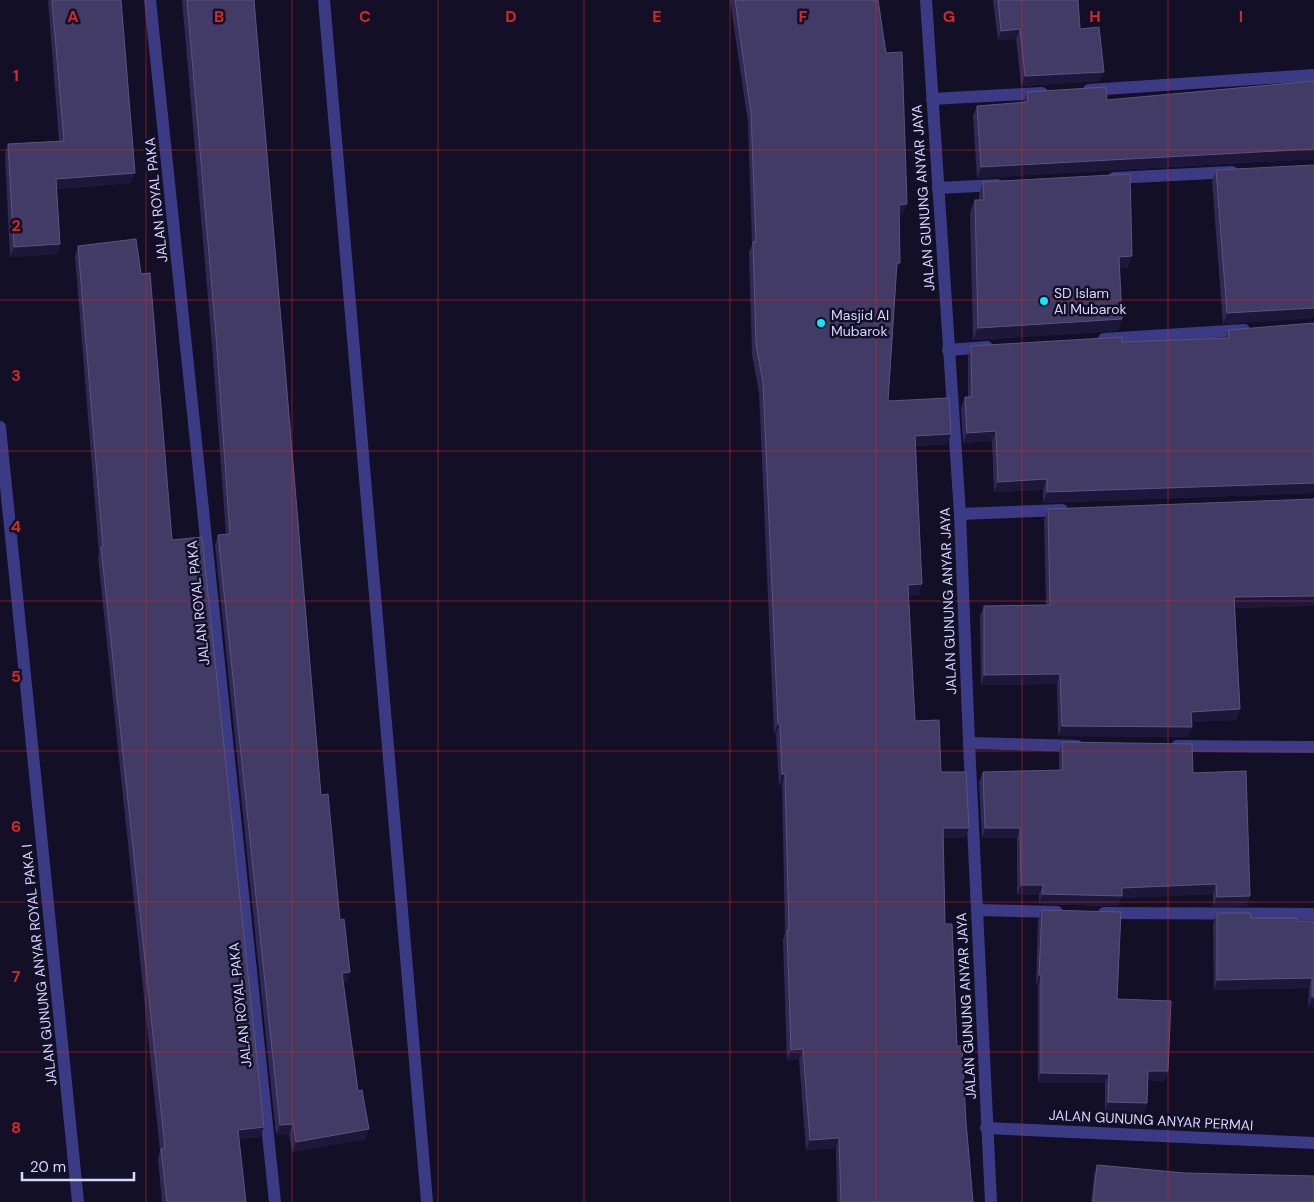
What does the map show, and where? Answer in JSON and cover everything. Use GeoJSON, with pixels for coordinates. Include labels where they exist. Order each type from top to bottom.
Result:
{"type":"FeatureCollection","features":[{"type":"Feature","properties":{"kind":"street","name":"JALAN ROYAL PAKA"},"geometry":{"type":"LineString","coordinates":[[150,0],[275,1202]]}},
{"type":"Feature","properties":{"kind":"street"},"geometry":{"type":"LineString","coordinates":[[324,0],[427,1202]]}},
{"type":"Feature","properties":{"kind":"street","name":"JALAN GUNUNG ANYAR JAYA"},"geometry":{"type":"LineString","coordinates":[[926,0],[960,514],[968,743],[991,1202]]}},
{"type":"Feature","properties":{"kind":"street"},"geometry":{"type":"LineString","coordinates":[[1081,90],[1314,75]]}},
{"type":"Feature","properties":{"kind":"street"},"geometry":{"type":"LineString","coordinates":[[932,99],[1051,92]]}},
{"type":"Feature","properties":{"kind":"street"},"geometry":{"type":"LineString","coordinates":[[1096,179],[1245,171]]}},
{"type":"Feature","properties":{"kind":"street"},"geometry":{"type":"LineString","coordinates":[[938,188],[1007,184]]}},
{"type":"Feature","properties":{"kind":"street"},"geometry":{"type":"LineString","coordinates":[[1092,340],[1256,329]]}},
{"type":"Feature","properties":{"kind":"street"},"geometry":{"type":"LineString","coordinates":[[948,350],[996,346]]}},
{"type":"Feature","properties":{"kind":"street","name":"JALAN GUNUNG ANYAR ROYAL PAKA I"},"geometry":{"type":"LineString","coordinates":[[0,427],[78,1202]]}},
{"type":"Feature","properties":{"kind":"street"},"geometry":{"type":"LineString","coordinates":[[960,514],[1078,510]]}},
{"type":"Feature","properties":{"kind":"street"},"geometry":{"type":"LineString","coordinates":[[968,743],[1087,746]]}},
{"type":"Feature","properties":{"kind":"street"},"geometry":{"type":"LineString","coordinates":[[1166,746],[1314,747]]}},
{"type":"Feature","properties":{"kind":"street"},"geometry":{"type":"LineString","coordinates":[[977,910],[1065,912]]}},
{"type":"Feature","properties":{"kind":"street"},"geometry":{"type":"LineString","coordinates":[[1094,913],[1314,914]]}},
{"type":"Feature","properties":{"kind":"street","name":"JALAN GUNUNG ANYAR PERMAI"},"geometry":{"type":"LineString","coordinates":[[986,1128],[1314,1143]]}},
{"type":"Feature","properties":{"kind":"building"},"geometry":{"type":"Polygon","coordinates":[[[52,0],[121,0],[135,173],[56,179],[60,244],[14,247],[8,144],[64,141],[52,0]]]}},
{"type":"Feature","properties":{"kind":"building"},"geometry":{"type":"Polygon","coordinates":[[[187,0],[254,0],[321,795],[328,794],[340,920],[344,919],[350,972],[342,973],[358,1091],[362,1090],[369,1129],[296,1142],[293,1124],[280,1125],[218,535],[230,534],[216,335],[187,0]]]}},
{"type":"Feature","properties":{"kind":"building"},"geometry":{"type":"Polygon","coordinates":[[[735,0],[878,0],[886,53],[902,52],[907,204],[899,205],[900,263],[897,263],[888,401],[949,398],[951,434],[915,436],[922,584],[908,585],[915,721],[939,720],[941,772],[966,772],[969,828],[943,828],[945,924],[952,924],[957,1046],[962,1046],[973,1202],[841,1202],[839,1138],[810,1140],[803,1049],[791,1050],[785,774],[782,774],[780,724],[778,724],[763,382],[756,345],[753,242],[756,242],[751,113],[735,0]]]}},
{"type":"Feature","properties":{"kind":"building"},"geometry":{"type":"Polygon","coordinates":[[[998,0],[1078,0],[1080,29],[1099,27],[1104,72],[1025,76],[1020,29],[1001,31],[998,0]]]}},
{"type":"Feature","properties":{"kind":"building"},"geometry":{"type":"Polygon","coordinates":[[[1314,81],[1314,149],[981,167],[977,106],[1028,102],[1027,92],[1106,87],[1107,100],[1314,81]]]}},
{"type":"Feature","properties":{"kind":"building"},"geometry":{"type":"Polygon","coordinates":[[[1314,165],[1314,308],[1227,313],[1216,170],[1314,165]]]}},
{"type":"Feature","properties":{"kind":"building"},"geometry":{"type":"Polygon","coordinates":[[[1130,174],[1132,256],[1119,257],[1122,319],[978,328],[975,200],[984,200],[983,182],[1130,174]]]}},
{"type":"Feature","properties":{"kind":"building"},"geometry":{"type":"Polygon","coordinates":[[[136,239],[141,274],[150,273],[172,540],[202,537],[264,1127],[238,1130],[246,1202],[167,1202],[161,1149],[165,1148],[101,547],[103,547],[78,246],[136,239]]]}},
{"type":"Feature","properties":{"kind":"building"},"geometry":{"type":"Polygon","coordinates":[[[1314,323],[1314,483],[1047,492],[1047,479],[998,482],[996,431],[967,433],[965,397],[972,397],[971,346],[1122,337],[1122,342],[1229,338],[1228,330],[1314,323]]]}},
{"type":"Feature","properties":{"kind":"building"},"geometry":{"type":"Polygon","coordinates":[[[1314,499],[1314,596],[1234,597],[1240,709],[1191,712],[1192,727],[1062,726],[1060,674],[984,675],[984,606],[1050,605],[1048,509],[1314,499]]]}},
{"type":"Feature","properties":{"kind":"building"},"geometry":{"type":"Polygon","coordinates":[[[1062,742],[1192,744],[1193,773],[1246,771],[1250,896],[1217,897],[1216,884],[1122,888],[1122,896],[1042,894],[1043,885],[1021,885],[1020,828],[985,828],[983,772],[1063,770],[1062,742]]]}},
{"type":"Feature","properties":{"kind":"building"},"geometry":{"type":"Polygon","coordinates":[[[1042,910],[1121,912],[1117,999],[1171,1001],[1168,1071],[1148,1071],[1147,1103],[1108,1102],[1109,1074],[1041,1073],[1041,975],[1039,975],[1042,910]]]}},
{"type":"Feature","properties":{"kind":"building"},"geometry":{"type":"Polygon","coordinates":[[[1217,913],[1250,913],[1251,918],[1297,918],[1297,921],[1314,921],[1314,997],[1312,997],[1312,978],[1217,980],[1217,913]]]}},
{"type":"Feature","properties":{"kind":"building"},"geometry":{"type":"Polygon","coordinates":[[[1097,1165],[1185,1173],[1314,1176],[1314,1202],[1093,1202],[1097,1165]]]}},
{"type":"Feature","properties":{"kind":"place","name":"SD Islam Al Mubarok"},"geometry":{"type":"Point","coordinates":[1044,301]}},
{"type":"Feature","properties":{"kind":"place","name":"Masjid Al Mubarok"},"geometry":{"type":"Point","coordinates":[821,323]}}]}
